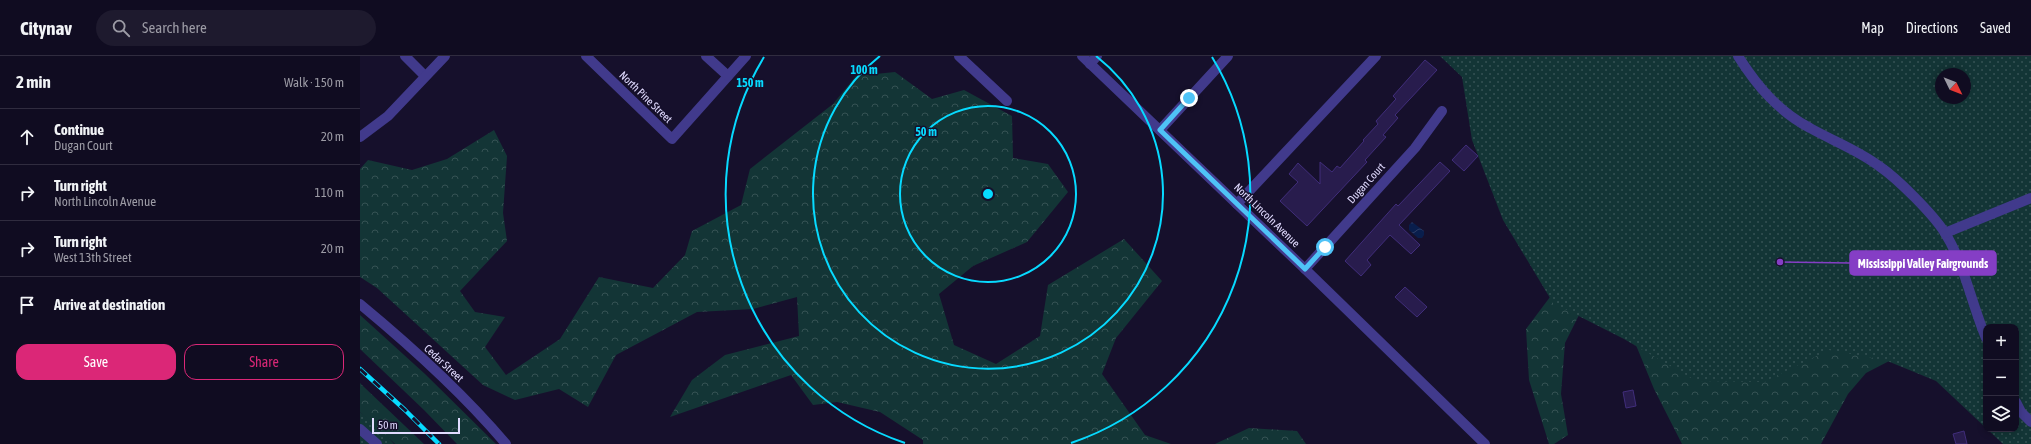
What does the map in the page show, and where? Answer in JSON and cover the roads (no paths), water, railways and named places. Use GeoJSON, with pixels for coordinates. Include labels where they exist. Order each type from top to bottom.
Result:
{"type":"FeatureCollection","features":[{"type":"Feature","properties":{"kind":"street"},"geometry":{"type":"LineString","coordinates":[[405,56],[425,76]]}},
{"type":"Feature","properties":{"kind":"street"},"geometry":{"type":"LineString","coordinates":[[360,137],[388,116],[444,56]]}},
{"type":"Feature","properties":{"kind":"street","name":"North Pine Street"},"geometry":{"type":"LineString","coordinates":[[586,56],[672,139],[728,76]]}},
{"type":"Feature","properties":{"kind":"street"},"geometry":{"type":"LineString","coordinates":[[706,56],[728,76],[746,56]]}},
{"type":"Feature","properties":{"kind":"street"},"geometry":{"type":"LineString","coordinates":[[959,56],[1007,101]]}},
{"type":"Feature","properties":{"kind":"street","name":"North Lincoln Avenue"},"geometry":{"type":"LineString","coordinates":[[1082,56],[1093,60],[1160,130],[1485,444]]}},
{"type":"Feature","properties":{"kind":"street"},"geometry":{"type":"LineString","coordinates":[[1160,130],[1228,56]]}},
{"type":"Feature","properties":{"kind":"street"},"geometry":{"type":"LineString","coordinates":[[1237,204],[1376,56]]}},
{"type":"Feature","properties":{"kind":"street"},"geometry":{"type":"LineString","coordinates":[[1738,56],[1755,83],[1780,107],[1809,128],[1879,166],[1918,202],[1945,233],[1958,260],[1983,330]]}},
{"type":"Feature","properties":{"kind":"street","name":"Dugan Court"},"geometry":{"type":"LineString","coordinates":[[1305,269],[1415,148],[1442,111]]}},
{"type":"Feature","properties":{"kind":"street"},"geometry":{"type":"LineString","coordinates":[[1945,233],[2031,198]]}},
{"type":"Feature","properties":{"kind":"street","name":"Cedar Street"},"geometry":{"type":"LineString","coordinates":[[360,304],[443,377],[482,416],[506,444]]}},
{"type":"Feature","properties":{"kind":"street"},"geometry":{"type":"LineString","coordinates":[[2019,408],[2031,422]]}},
{"type":"Feature","properties":{"kind":"street"},"geometry":{"type":"LineString","coordinates":[[360,429],[377,444]]}},
{"type":"Feature","properties":{"kind":"water"},"geometry":{"type":"Polygon","coordinates":[[[1412,222],[1424,231],[1422,238],[1418,238],[1409,230],[1409,225],[1412,222]]]}},
{"type":"Feature","properties":{"kind":"railway"},"geometry":{"type":"LineString","coordinates":[[360,369],[405,410],[439,444]]}},
{"type":"Feature","properties":{"kind":"place","name":"Mississippi Valley Fairgrounds"},"geometry":{"type":"Point","coordinates":[1780,262]}}]}
